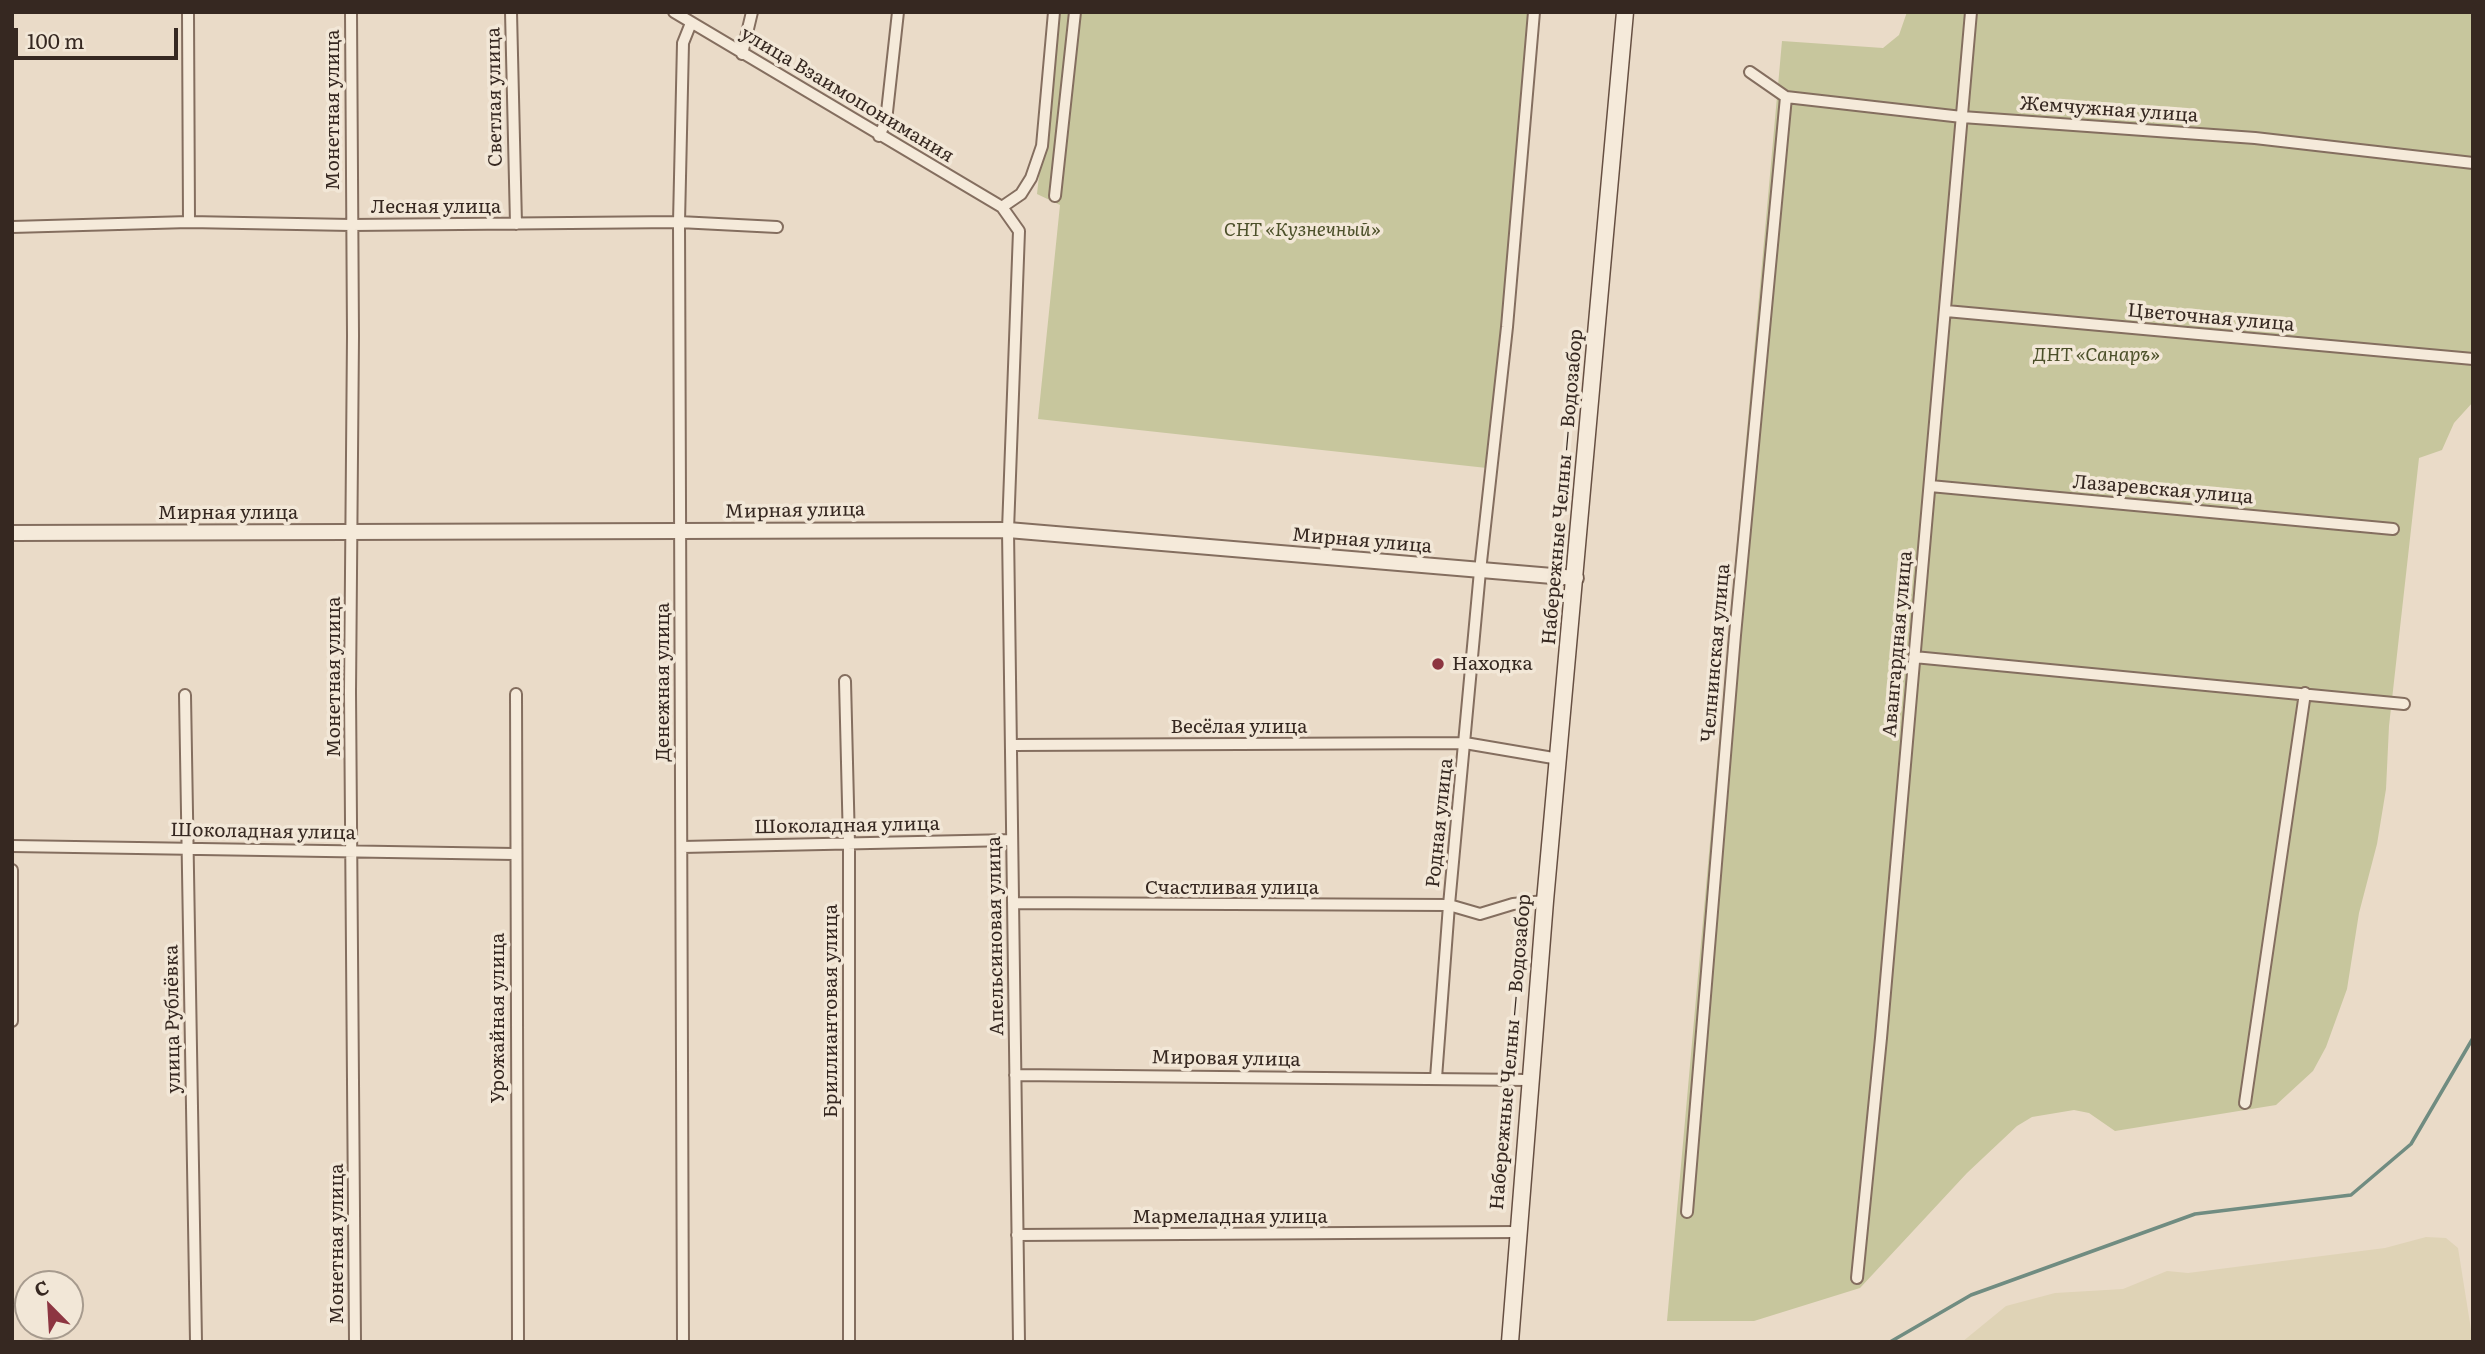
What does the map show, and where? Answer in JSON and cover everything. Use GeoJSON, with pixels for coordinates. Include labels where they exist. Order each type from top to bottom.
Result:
{"type":"FeatureCollection","features":[{"type":"Feature","properties":{"kind":"main road","name":"Набережные Челны — Водозабор"},"geometry":{"type":"LineString","coordinates":[[1510,1342],[1545,901],[1625,12]]}},
{"type":"Feature","properties":{"kind":"street"},"geometry":{"type":"LineString","coordinates":[[188,12],[189,222]]}},
{"type":"Feature","properties":{"kind":"street","name":"Монетная улица"},"geometry":{"type":"LineString","coordinates":[[351,12],[355,1342]]}},
{"type":"Feature","properties":{"kind":"street","name":"Светлая улица"},"geometry":{"type":"LineString","coordinates":[[511,12],[516,224]]}},
{"type":"Feature","properties":{"kind":"street","name":"улица Взаимопонимания"},"geometry":{"type":"LineString","coordinates":[[674,12],[1002,207]]}},
{"type":"Feature","properties":{"kind":"street"},"geometry":{"type":"LineString","coordinates":[[742,54],[752,12]]}},
{"type":"Feature","properties":{"kind":"street"},"geometry":{"type":"LineString","coordinates":[[879,136],[886,121],[898,12]]}},
{"type":"Feature","properties":{"kind":"street"},"geometry":{"type":"LineString","coordinates":[[1002,207],[1021,194],[1031,178],[1042,146],[1054,12]]}},
{"type":"Feature","properties":{"kind":"street"},"geometry":{"type":"LineString","coordinates":[[1055,196],[1075,12]]}},
{"type":"Feature","properties":{"kind":"street","name":"Родная улица"},"geometry":{"type":"LineString","coordinates":[[1436,1079],[1449,905],[1480,571],[1500,404],[1534,12]]}},
{"type":"Feature","properties":{"kind":"street","name":"Авангардная улица"},"geometry":{"type":"LineString","coordinates":[[1857,1278],[1971,12]]}},
{"type":"Feature","properties":{"kind":"street","name":"Денежная улица"},"geometry":{"type":"LineString","coordinates":[[682,1342],[679,222],[683,43],[691,23]]}},
{"type":"Feature","properties":{"kind":"street","name":"Жемчужная улица"},"geometry":{"type":"LineString","coordinates":[[1749,72],[1786,97],[1962,117],[2255,138],[2473,163]]}},
{"type":"Feature","properties":{"kind":"street","name":"Челнинская улица"},"geometry":{"type":"LineString","coordinates":[[1687,1212],[1734,648],[1786,97]]}},
{"type":"Feature","properties":{"kind":"street","name":"Апельсиновая улица"},"geometry":{"type":"LineString","coordinates":[[1002,207],[1018,231],[1008,530],[1019,1342]]}},
{"type":"Feature","properties":{"kind":"street","name":"Лесная улица"},"geometry":{"type":"LineString","coordinates":[[12,227],[189,222],[351,225],[679,222],[777,227]]}},
{"type":"Feature","properties":{"kind":"street","name":"Цветочная улица"},"geometry":{"type":"LineString","coordinates":[[1946,311],[2473,359]]}},
{"type":"Feature","properties":{"kind":"street","name":"Лазаревская улица"},"geometry":{"type":"LineString","coordinates":[[1930,486],[2393,529]]}},
{"type":"Feature","properties":{"kind":"street","name":"Мирная улица"},"geometry":{"type":"LineString","coordinates":[[12,533],[1008,530],[1576,578]]}},
{"type":"Feature","properties":{"kind":"street"},"geometry":{"type":"LineString","coordinates":[[1914,657],[2404,704]]}},
{"type":"Feature","properties":{"kind":"street","name":"Бриллиантовая улица"},"geometry":{"type":"LineString","coordinates":[[845,681],[849,844],[849,1342]]}},
{"type":"Feature","properties":{"kind":"street"},"geometry":{"type":"LineString","coordinates":[[2245,1102],[2305,693]]}},
{"type":"Feature","properties":{"kind":"street","name":"Урожайная улица"},"geometry":{"type":"LineString","coordinates":[[516,694],[514,854],[518,1342]]}},
{"type":"Feature","properties":{"kind":"street","name":"улица Рублёвка"},"geometry":{"type":"LineString","coordinates":[[185,695],[196,1342]]}},
{"type":"Feature","properties":{"kind":"street","name":"Весёлая улица"},"geometry":{"type":"LineString","coordinates":[[1013,745],[1465,743],[1559,759]]}},
{"type":"Feature","properties":{"kind":"street","name":"Шоколадная улица"},"geometry":{"type":"LineString","coordinates":[[681,847],[1012,840]]}},
{"type":"Feature","properties":{"kind":"street","name":"Шоколадная улица"},"geometry":{"type":"LineString","coordinates":[[12,846],[514,854]]}},
{"type":"Feature","properties":{"kind":"street"},"geometry":{"type":"LineString","coordinates":[[12,870],[12,1021]]}},
{"type":"Feature","properties":{"kind":"street","name":"Счастливая улица"},"geometry":{"type":"LineString","coordinates":[[1015,903],[1449,905],[1480,914],[1513,904],[1545,901]]}},
{"type":"Feature","properties":{"kind":"street","name":"Мировая улица"},"geometry":{"type":"LineString","coordinates":[[1015,1075],[1530,1080]]}},
{"type":"Feature","properties":{"kind":"street","name":"Мармеладная улица"},"geometry":{"type":"LineString","coordinates":[[1017,1235],[1517,1232]]}},
{"type":"Feature","properties":{"kind":"shaded area"},"geometry":{"type":"Polygon","coordinates":[[[2426,1237],[2446,1238],[2458,1248],[2473,1342],[1962,1342],[2006,1306],[2055,1293],[2123,1289],[2167,1271],[2188,1273],[2385,1248],[2426,1237]]]}},
{"type":"Feature","properties":{"kind":"green space","name":"СНТ «Кузнечный»"},"geometry":{"type":"Polygon","coordinates":[[[1057,12],[1540,12],[1496,469],[1038,419],[1060,205],[1037,194],[1057,12]]]}},
{"type":"Feature","properties":{"kind":"green space","name":"ДНТ «Санаръ»"},"geometry":{"type":"Polygon","coordinates":[[[1907,12],[2473,12],[2473,402],[2454,423],[2442,450],[2419,458],[2389,726],[2386,789],[2377,844],[2359,913],[2347,989],[2326,1047],[2313,1071],[2276,1105],[2115,1131],[2089,1113],[2074,1110],[2032,1117],[2017,1126],[1967,1173],[1860,1288],[1754,1321],[1667,1321],[1782,41],[1883,48],[1899,35],[1907,12]]]}},
{"type":"Feature","properties":{"kind":"waterway"},"geometry":{"type":"LineString","coordinates":[[1890,1342],[1971,1295],[2195,1214],[2351,1195],[2411,1144],[2473,1038]]}},
{"type":"Feature","properties":{"kind":"place","name":"Находка"},"geometry":{"type":"Point","coordinates":[1438,664]}}]}
